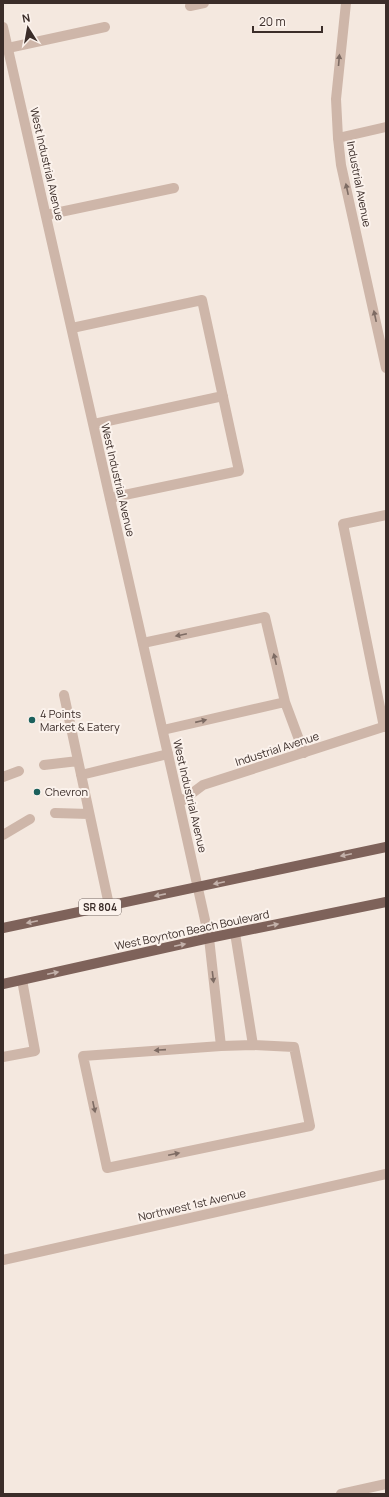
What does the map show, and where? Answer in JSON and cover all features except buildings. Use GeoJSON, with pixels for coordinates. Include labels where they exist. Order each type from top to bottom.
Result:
{"type":"FeatureCollection","features":[{"type":"Feature","properties":{"kind":"main road","name":"SR 804"},"geometry":{"type":"LineString","coordinates":[[3,928],[109,905],[198,888],[386,847]]}},
{"type":"Feature","properties":{"kind":"main road","name":"West Boynton Beach Boulevard"},"geometry":{"type":"LineString","coordinates":[[3,984],[208,938],[386,902]]}},
{"type":"Feature","properties":{"kind":"street"},"geometry":{"type":"LineString","coordinates":[[190,6],[204,3]]}},
{"type":"Feature","properties":{"kind":"street","name":"Industrial Avenue"},"geometry":{"type":"LineString","coordinates":[[346,3],[336,99],[338,138],[341,165],[386,368]]}},
{"type":"Feature","properties":{"kind":"street","name":"West Industrial Avenue"},"geometry":{"type":"LineString","coordinates":[[3,27],[198,888],[208,938],[221,1046]]}},
{"type":"Feature","properties":{"kind":"street"},"geometry":{"type":"LineString","coordinates":[[8,48],[105,27]]}},
{"type":"Feature","properties":{"kind":"street"},"geometry":{"type":"LineString","coordinates":[[338,138],[386,127]]}},
{"type":"Feature","properties":{"kind":"street"},"geometry":{"type":"LineString","coordinates":[[46,215],[174,188]]}},
{"type":"Feature","properties":{"kind":"street"},"geometry":{"type":"LineString","coordinates":[[72,328],[202,300],[239,471],[110,498]]}},
{"type":"Feature","properties":{"kind":"street"},"geometry":{"type":"LineString","coordinates":[[94,424],[223,396]]}},
{"type":"Feature","properties":{"kind":"street"},"geometry":{"type":"LineString","coordinates":[[385,727],[343,524],[386,515]]}},
{"type":"Feature","properties":{"kind":"street"},"geometry":{"type":"LineString","coordinates":[[143,643],[265,617],[285,702],[304,753]]}},
{"type":"Feature","properties":{"kind":"street"},"geometry":{"type":"LineString","coordinates":[[64,695],[109,905]]}},
{"type":"Feature","properties":{"kind":"street"},"geometry":{"type":"LineString","coordinates":[[163,730],[285,702]]}},
{"type":"Feature","properties":{"kind":"street","name":"Industrial Avenue"},"geometry":{"type":"LineString","coordinates":[[179,803],[203,784],[385,727]]}},
{"type":"Feature","properties":{"kind":"street"},"geometry":{"type":"LineString","coordinates":[[81,775],[168,754]]}},
{"type":"Feature","properties":{"kind":"street"},"geometry":{"type":"LineString","coordinates":[[44,765],[78,761]]}},
{"type":"Feature","properties":{"kind":"street"},"geometry":{"type":"LineString","coordinates":[[3,777],[18,771]]}},
{"type":"Feature","properties":{"kind":"street"},"geometry":{"type":"LineString","coordinates":[[55,813],[89,814]]}},
{"type":"Feature","properties":{"kind":"street"},"geometry":{"type":"LineString","coordinates":[[3,835],[30,819]]}},
{"type":"Feature","properties":{"kind":"street"},"geometry":{"type":"LineString","coordinates":[[235,933],[253,1045]]}},
{"type":"Feature","properties":{"kind":"street"},"geometry":{"type":"LineString","coordinates":[[3,1057],[35,1050],[22,980]]}},
{"type":"Feature","properties":{"kind":"street"},"geometry":{"type":"LineString","coordinates":[[253,1045],[294,1047],[310,1126],[107,1168],[83,1056],[221,1046],[253,1045]]}},
{"type":"Feature","properties":{"kind":"street","name":"Northwest 1st Avenue"},"geometry":{"type":"LineString","coordinates":[[3,1260],[386,1174]]}},
{"type":"Feature","properties":{"kind":"street"},"geometry":{"type":"LineString","coordinates":[[341,1494],[386,1484]]}},
{"type":"Feature","properties":{"kind":"place","name":"4 Points Market & Eatery"},"geometry":{"type":"Point","coordinates":[32,720]}},
{"type":"Feature","properties":{"kind":"place","name":"Chevron"},"geometry":{"type":"Point","coordinates":[37,792]}}]}
